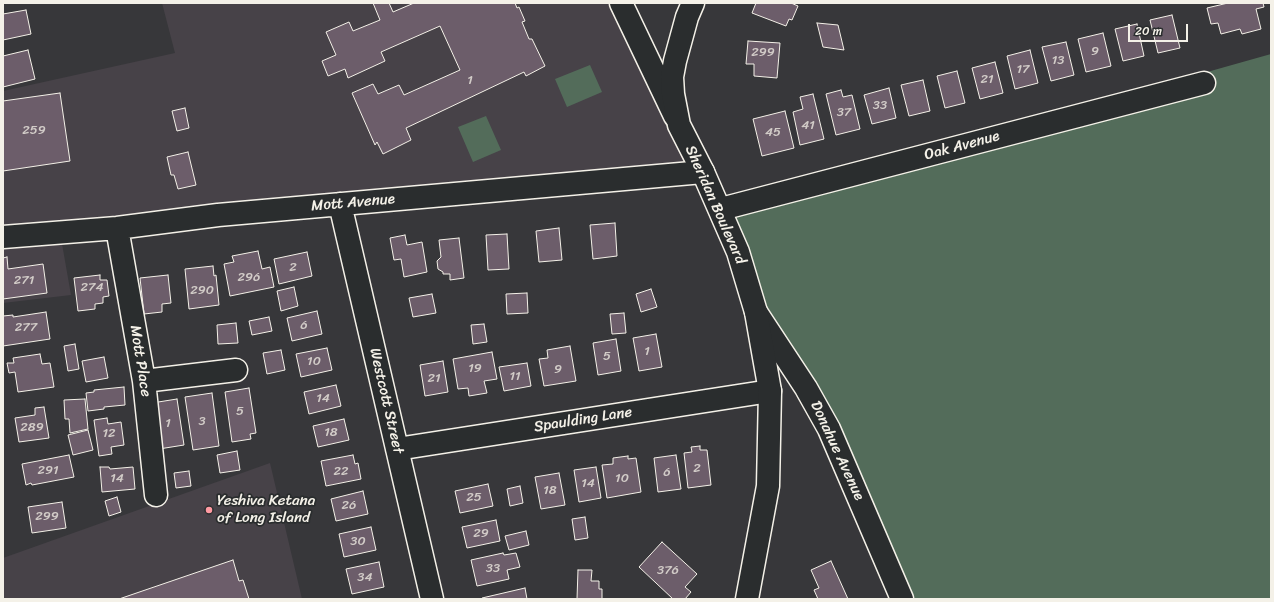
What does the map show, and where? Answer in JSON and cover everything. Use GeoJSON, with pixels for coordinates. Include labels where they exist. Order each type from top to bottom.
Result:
{"type":"FeatureCollection","features":[{"type":"Feature","properties":{"kind":"street"},"geometry":{"type":"LineString","coordinates":[[621,3],[679,125]]}},
{"type":"Feature","properties":{"kind":"street","name":"Sheridan Boulevard"},"geometry":{"type":"LineString","coordinates":[[693,3],[687,16],[674,61],[672,94],[679,125],[721,210],[738,252],[756,312],[770,391],[768,486],[747,599]]}},
{"type":"Feature","properties":{"kind":"street","name":"Oak Avenue"},"geometry":{"type":"LineString","coordinates":[[721,210],[1204,84]]}},
{"type":"Feature","properties":{"kind":"street","name":"Mott Avenue"},"geometry":{"type":"LineString","coordinates":[[3,237],[117,228],[218,215],[703,172]]}},
{"type":"Feature","properties":{"kind":"street","name":"Westcott Street"},"geometry":{"type":"LineString","coordinates":[[340,204],[432,599]]}},
{"type":"Feature","properties":{"kind":"street","name":"Mott Place"},"geometry":{"type":"LineString","coordinates":[[117,228],[144,380],[156,495]]}},
{"type":"Feature","properties":{"kind":"street","name":"Donahue Avenue"},"geometry":{"type":"LineString","coordinates":[[756,312],[806,388],[829,429],[902,599]]}},
{"type":"Feature","properties":{"kind":"street"},"geometry":{"type":"LineString","coordinates":[[144,380],[236,370]]}},
{"type":"Feature","properties":{"kind":"street","name":"Spaulding Lane"},"geometry":{"type":"LineString","coordinates":[[397,450],[770,391]]}},
{"type":"Feature","properties":{"kind":"shaded area"},"geometry":{"type":"Polygon","coordinates":[[[162,3],[619,3],[703,172],[3,234],[3,91],[175,53],[162,3]]]}},
{"type":"Feature","properties":{"kind":"shaded area"},"geometry":{"type":"Polygon","coordinates":[[[61,238],[71,295],[3,303],[3,242],[61,238]]]}},
{"type":"Feature","properties":{"kind":"shaded area","name":"Yeshiva Ketana of Long Island"},"geometry":{"type":"Polygon","coordinates":[[[270,463],[302,599],[3,599],[3,558],[270,463]]]}},
{"type":"Feature","properties":{"kind":"green space"},"geometry":{"type":"Polygon","coordinates":[[[1271,54],[1271,599],[901,599],[816,405],[756,312],[721,209],[1271,54]]]}},
{"type":"Feature","properties":{"kind":"green space"},"geometry":{"type":"Polygon","coordinates":[[[590,65],[602,92],[567,107],[555,79],[590,65]]]}},
{"type":"Feature","properties":{"kind":"green space"},"geometry":{"type":"Polygon","coordinates":[[[486,116],[501,150],[473,162],[458,127],[486,116]]]}},
{"type":"Feature","properties":{"kind":"building"},"geometry":{"type":"Polygon","coordinates":[[[373,3],[389,3],[393,12],[414,3],[515,3],[517,8],[519,7],[525,21],[522,22],[529,39],[532,39],[545,66],[526,76],[524,72],[406,128],[411,140],[383,154],[377,142],[375,145],[352,93],[373,84],[378,94],[399,85],[404,95],[460,70],[440,26],[381,52],[385,61],[348,78],[345,69],[328,76],[322,61],[336,55],[326,32],[349,22],[353,31],[380,20],[373,3]]]}},
{"type":"Feature","properties":{"kind":"building"},"geometry":{"type":"Polygon","coordinates":[[[756,3],[791,3],[798,6],[792,20],[789,19],[786,26],[752,13],[756,3]]]}},
{"type":"Feature","properties":{"kind":"building"},"geometry":{"type":"Polygon","coordinates":[[[1228,3],[1263,3],[1264,7],[1256,9],[1261,29],[1242,34],[1240,29],[1221,34],[1218,23],[1211,24],[1207,8],[1228,3]]]}},
{"type":"Feature","properties":{"kind":"building"},"geometry":{"type":"Polygon","coordinates":[[[26,10],[31,34],[3,40],[3,14],[26,10]]]}},
{"type":"Feature","properties":{"kind":"building"},"geometry":{"type":"Polygon","coordinates":[[[1172,15],[1180,48],[1158,53],[1150,20],[1172,15]]]}},
{"type":"Feature","properties":{"kind":"building"},"geometry":{"type":"Polygon","coordinates":[[[817,23],[838,25],[844,50],[823,47],[817,23]]]}},
{"type":"Feature","properties":{"kind":"building"},"geometry":{"type":"Polygon","coordinates":[[[1137,24],[1144,56],[1123,61],[1115,29],[1137,24]]]}},
{"type":"Feature","properties":{"kind":"building"},"geometry":{"type":"Polygon","coordinates":[[[1103,33],[1111,66],[1086,72],[1078,39],[1103,33]]]}},
{"type":"Feature","properties":{"kind":"building"},"geometry":{"type":"Polygon","coordinates":[[[748,41],[780,43],[777,78],[754,76],[754,64],[746,64],[748,41]]]}},
{"type":"Feature","properties":{"kind":"building"},"geometry":{"type":"Polygon","coordinates":[[[1066,42],[1074,75],[1051,81],[1042,47],[1066,42]]]}},
{"type":"Feature","properties":{"kind":"building"},"geometry":{"type":"Polygon","coordinates":[[[28,50],[35,79],[3,87],[3,56],[28,50]]]}},
{"type":"Feature","properties":{"kind":"building"},"geometry":{"type":"Polygon","coordinates":[[[1030,50],[1038,83],[1015,89],[1007,56],[1030,50]]]}},
{"type":"Feature","properties":{"kind":"building"},"geometry":{"type":"Polygon","coordinates":[[[995,62],[1003,93],[980,99],[972,68],[995,62]]]}},
{"type":"Feature","properties":{"kind":"building"},"geometry":{"type":"Polygon","coordinates":[[[957,71],[965,103],[945,108],[937,76],[957,71]]]}},
{"type":"Feature","properties":{"kind":"building"},"geometry":{"type":"Polygon","coordinates":[[[923,80],[930,111],[909,116],[901,85],[923,80]]]}},
{"type":"Feature","properties":{"kind":"building"},"geometry":{"type":"Polygon","coordinates":[[[889,88],[896,118],[872,124],[864,95],[889,88]]]}},
{"type":"Feature","properties":{"kind":"building"},"geometry":{"type":"Polygon","coordinates":[[[841,90],[843,97],[852,95],[860,129],[836,135],[826,94],[841,90]]]}},
{"type":"Feature","properties":{"kind":"building"},"geometry":{"type":"Polygon","coordinates":[[[60,93],[70,161],[3,171],[3,101],[60,93]]]}},
{"type":"Feature","properties":{"kind":"building"},"geometry":{"type":"Polygon","coordinates":[[[813,94],[824,139],[800,145],[793,112],[803,109],[800,97],[813,94]]]}},
{"type":"Feature","properties":{"kind":"building"},"geometry":{"type":"Polygon","coordinates":[[[185,108],[189,128],[177,131],[172,111],[185,108]]]}},
{"type":"Feature","properties":{"kind":"building"},"geometry":{"type":"Polygon","coordinates":[[[785,111],[794,148],[762,156],[753,119],[785,111]]]}},
{"type":"Feature","properties":{"kind":"building"},"geometry":{"type":"Polygon","coordinates":[[[188,152],[196,185],[178,189],[174,175],[171,175],[167,157],[188,152]]]}},
{"type":"Feature","properties":{"kind":"building"},"geometry":{"type":"Polygon","coordinates":[[[615,223],[617,256],[593,259],[590,225],[615,223]]]}},
{"type":"Feature","properties":{"kind":"building"},"geometry":{"type":"Polygon","coordinates":[[[559,228],[562,260],[539,262],[536,231],[559,228]]]}},
{"type":"Feature","properties":{"kind":"building"},"geometry":{"type":"Polygon","coordinates":[[[507,234],[509,269],[488,270],[486,235],[507,234]]]}},
{"type":"Feature","properties":{"kind":"building"},"geometry":{"type":"Polygon","coordinates":[[[405,235],[407,245],[422,242],[427,272],[404,277],[401,259],[394,260],[390,238],[405,235]]]}},
{"type":"Feature","properties":{"kind":"building"},"geometry":{"type":"Polygon","coordinates":[[[459,238],[464,278],[450,280],[450,274],[443,274],[443,272],[438,269],[437,261],[441,257],[439,240],[459,238]]]}},
{"type":"Feature","properties":{"kind":"building"},"geometry":{"type":"Polygon","coordinates":[[[258,251],[262,269],[270,267],[274,287],[230,296],[224,264],[234,262],[232,256],[258,251]]]}},
{"type":"Feature","properties":{"kind":"building"},"geometry":{"type":"Polygon","coordinates":[[[307,252],[312,276],[279,284],[274,259],[307,252]]]}},
{"type":"Feature","properties":{"kind":"building"},"geometry":{"type":"Polygon","coordinates":[[[7,257],[8,269],[43,264],[47,293],[3,299],[3,258],[7,257]]]}},
{"type":"Feature","properties":{"kind":"building"},"geometry":{"type":"Polygon","coordinates":[[[213,266],[214,276],[216,275],[219,305],[189,309],[185,269],[213,266]]]}},
{"type":"Feature","properties":{"kind":"building"},"geometry":{"type":"Polygon","coordinates":[[[100,275],[100,280],[107,280],[109,296],[103,297],[103,303],[95,304],[95,309],[78,311],[74,278],[100,275]]]}},
{"type":"Feature","properties":{"kind":"building"},"geometry":{"type":"Polygon","coordinates":[[[168,275],[171,303],[162,304],[162,312],[144,314],[140,278],[168,275]]]}},
{"type":"Feature","properties":{"kind":"building"},"geometry":{"type":"Polygon","coordinates":[[[294,287],[298,306],[281,311],[277,291],[294,287]]]}},
{"type":"Feature","properties":{"kind":"building"},"geometry":{"type":"Polygon","coordinates":[[[651,289],[657,307],[641,312],[636,294],[651,289]]]}},
{"type":"Feature","properties":{"kind":"building"},"geometry":{"type":"Polygon","coordinates":[[[527,293],[528,313],[507,314],[506,294],[527,293]]]}},
{"type":"Feature","properties":{"kind":"building"},"geometry":{"type":"Polygon","coordinates":[[[432,294],[436,313],[413,317],[409,298],[432,294]]]}},
{"type":"Feature","properties":{"kind":"building"},"geometry":{"type":"Polygon","coordinates":[[[317,311],[322,334],[292,341],[287,318],[317,311]]]}},
{"type":"Feature","properties":{"kind":"building"},"geometry":{"type":"Polygon","coordinates":[[[46,312],[50,339],[3,346],[3,316],[13,315],[13,317],[46,312]]]}},
{"type":"Feature","properties":{"kind":"building"},"geometry":{"type":"Polygon","coordinates":[[[624,313],[626,333],[612,334],[610,314],[624,313]]]}},
{"type":"Feature","properties":{"kind":"building"},"geometry":{"type":"Polygon","coordinates":[[[269,317],[272,331],[252,335],[249,321],[269,317]]]}},
{"type":"Feature","properties":{"kind":"building"},"geometry":{"type":"Polygon","coordinates":[[[236,323],[238,343],[218,344],[217,325],[236,323]]]}},
{"type":"Feature","properties":{"kind":"building"},"geometry":{"type":"Polygon","coordinates":[[[484,324],[487,342],[473,344],[471,325],[484,324]]]}},
{"type":"Feature","properties":{"kind":"building"},"geometry":{"type":"Polygon","coordinates":[[[656,334],[662,367],[639,371],[633,338],[656,334]]]}},
{"type":"Feature","properties":{"kind":"building"},"geometry":{"type":"Polygon","coordinates":[[[616,339],[621,371],[598,375],[593,343],[616,339]]]}},
{"type":"Feature","properties":{"kind":"building"},"geometry":{"type":"Polygon","coordinates":[[[75,344],[79,369],[68,371],[64,346],[75,344]]]}},
{"type":"Feature","properties":{"kind":"building"},"geometry":{"type":"Polygon","coordinates":[[[570,346],[576,381],[544,386],[539,359],[548,358],[547,350],[570,346]]]}},
{"type":"Feature","properties":{"kind":"building"},"geometry":{"type":"Polygon","coordinates":[[[327,348],[332,370],[301,377],[296,354],[327,348]]]}},
{"type":"Feature","properties":{"kind":"building"},"geometry":{"type":"Polygon","coordinates":[[[281,350],[285,370],[267,374],[263,353],[281,350]]]}},
{"type":"Feature","properties":{"kind":"building"},"geometry":{"type":"Polygon","coordinates":[[[492,352],[497,379],[484,381],[487,393],[469,396],[468,388],[458,389],[453,359],[492,352]]]}},
{"type":"Feature","properties":{"kind":"building"},"geometry":{"type":"Polygon","coordinates":[[[40,354],[42,364],[50,363],[54,387],[18,392],[15,372],[9,373],[7,363],[14,363],[13,358],[40,354]]]}},
{"type":"Feature","properties":{"kind":"building"},"geometry":{"type":"Polygon","coordinates":[[[104,357],[108,378],[86,382],[82,361],[104,357]]]}},
{"type":"Feature","properties":{"kind":"building"},"geometry":{"type":"Polygon","coordinates":[[[443,361],[448,392],[425,396],[420,365],[443,361]]]}},
{"type":"Feature","properties":{"kind":"building"},"geometry":{"type":"Polygon","coordinates":[[[527,363],[531,386],[504,391],[499,367],[527,363]]]}},
{"type":"Feature","properties":{"kind":"building"},"geometry":{"type":"Polygon","coordinates":[[[336,385],[341,406],[309,414],[304,392],[336,385]]]}},
{"type":"Feature","properties":{"kind":"building"},"geometry":{"type":"Polygon","coordinates":[[[124,387],[125,405],[104,407],[104,409],[88,411],[86,393],[94,392],[94,390],[124,387]]]}},
{"type":"Feature","properties":{"kind":"building"},"geometry":{"type":"Polygon","coordinates":[[[249,388],[256,433],[250,434],[251,439],[232,442],[225,392],[249,388]]]}},
{"type":"Feature","properties":{"kind":"building"},"geometry":{"type":"Polygon","coordinates":[[[212,393],[219,446],[193,450],[185,397],[212,393]]]}},
{"type":"Feature","properties":{"kind":"building"},"geometry":{"type":"Polygon","coordinates":[[[85,399],[88,429],[70,433],[69,419],[65,419],[64,400],[85,399]]]}},
{"type":"Feature","properties":{"kind":"building"},"geometry":{"type":"Polygon","coordinates":[[[177,399],[184,445],[159,449],[152,403],[177,399]]]}},
{"type":"Feature","properties":{"kind":"building"},"geometry":{"type":"Polygon","coordinates":[[[44,407],[49,438],[19,442],[15,418],[35,415],[35,408],[44,407]]]}},
{"type":"Feature","properties":{"kind":"building"},"geometry":{"type":"Polygon","coordinates":[[[107,418],[108,424],[121,422],[124,445],[111,447],[112,454],[99,456],[94,420],[107,418]]]}},
{"type":"Feature","properties":{"kind":"building"},"geometry":{"type":"Polygon","coordinates":[[[344,419],[349,440],[318,447],[313,426],[344,419]]]}},
{"type":"Feature","properties":{"kind":"building"},"geometry":{"type":"Polygon","coordinates":[[[88,430],[93,450],[73,455],[68,435],[88,430]]]}},
{"type":"Feature","properties":{"kind":"building"},"geometry":{"type":"Polygon","coordinates":[[[700,446],[700,450],[707,450],[711,485],[688,488],[684,453],[692,452],[691,447],[700,446]]]}},
{"type":"Feature","properties":{"kind":"building"},"geometry":{"type":"Polygon","coordinates":[[[237,451],[240,470],[220,473],[217,455],[237,451]]]}},
{"type":"Feature","properties":{"kind":"building"},"geometry":{"type":"Polygon","coordinates":[[[69,455],[74,477],[26,485],[22,464],[69,455]]]}},
{"type":"Feature","properties":{"kind":"building"},"geometry":{"type":"Polygon","coordinates":[[[353,455],[355,464],[358,463],[361,479],[326,486],[321,461],[353,455]]]}},
{"type":"Feature","properties":{"kind":"building"},"geometry":{"type":"Polygon","coordinates":[[[676,455],[681,489],[658,492],[654,458],[676,455]]]}},
{"type":"Feature","properties":{"kind":"building"},"geometry":{"type":"Polygon","coordinates":[[[628,456],[628,459],[636,458],[641,492],[607,498],[602,465],[613,464],[613,458],[628,456]]]}},
{"type":"Feature","properties":{"kind":"building"},"geometry":{"type":"Polygon","coordinates":[[[100,467],[109,467],[110,469],[133,467],[135,489],[102,492],[100,467]]]}},
{"type":"Feature","properties":{"kind":"building"},"geometry":{"type":"Polygon","coordinates":[[[596,467],[601,498],[579,502],[574,470],[596,467]]]}},
{"type":"Feature","properties":{"kind":"building"},"geometry":{"type":"Polygon","coordinates":[[[189,471],[191,486],[176,488],[174,473],[189,471]]]}},
{"type":"Feature","properties":{"kind":"building"},"geometry":{"type":"Polygon","coordinates":[[[559,473],[565,505],[541,509],[535,477],[559,473]]]}},
{"type":"Feature","properties":{"kind":"building"},"geometry":{"type":"Polygon","coordinates":[[[488,484],[493,506],[460,513],[455,491],[488,484]]]}},
{"type":"Feature","properties":{"kind":"building"},"geometry":{"type":"Polygon","coordinates":[[[520,486],[523,503],[510,506],[507,489],[520,486]]]}},
{"type":"Feature","properties":{"kind":"building"},"geometry":{"type":"Polygon","coordinates":[[[363,491],[368,514],[336,521],[331,499],[363,491]]]}},
{"type":"Feature","properties":{"kind":"building"},"geometry":{"type":"Polygon","coordinates":[[[117,497],[121,512],[109,516],[105,501],[117,497]]]}},
{"type":"Feature","properties":{"kind":"building"},"geometry":{"type":"Polygon","coordinates":[[[62,502],[66,528],[32,533],[28,507],[62,502]]]}},
{"type":"Feature","properties":{"kind":"building"},"geometry":{"type":"Polygon","coordinates":[[[585,517],[588,538],[575,540],[572,519],[585,517]]]}},
{"type":"Feature","properties":{"kind":"building"},"geometry":{"type":"Polygon","coordinates":[[[496,520],[500,541],[467,548],[462,527],[496,520]]]}},
{"type":"Feature","properties":{"kind":"building"},"geometry":{"type":"Polygon","coordinates":[[[371,527],[376,550],[344,557],[339,534],[371,527]]]}},
{"type":"Feature","properties":{"kind":"building"},"geometry":{"type":"Polygon","coordinates":[[[526,531],[529,545],[509,550],[505,536],[526,531]]]}},
{"type":"Feature","properties":{"kind":"building"},"geometry":{"type":"Polygon","coordinates":[[[662,542],[697,574],[685,587],[691,592],[685,599],[673,599],[639,567],[662,542]]]}},
{"type":"Feature","properties":{"kind":"building"},"geometry":{"type":"Polygon","coordinates":[[[503,553],[504,555],[516,553],[520,567],[507,570],[509,579],[477,586],[471,560],[503,553]]]}},
{"type":"Feature","properties":{"kind":"building"},"geometry":{"type":"Polygon","coordinates":[[[233,560],[239,581],[243,580],[249,599],[119,599],[233,560]]]}},
{"type":"Feature","properties":{"kind":"building"},"geometry":{"type":"Polygon","coordinates":[[[831,561],[848,599],[818,599],[814,590],[819,588],[811,570],[831,561]]]}},
{"type":"Feature","properties":{"kind":"building"},"geometry":{"type":"Polygon","coordinates":[[[379,562],[384,587],[352,594],[346,569],[379,562]]]}},
{"type":"Feature","properties":{"kind":"building"},"geometry":{"type":"Polygon","coordinates":[[[578,570],[592,570],[591,581],[599,581],[599,589],[602,589],[602,599],[577,599],[578,570]]]}},
{"type":"Feature","properties":{"kind":"building"},"geometry":{"type":"Polygon","coordinates":[[[525,588],[527,599],[482,598],[525,588]]]}},
{"type":"Feature","properties":{"kind":"place","name":"Yeshiva Ketana of Long Island"},"geometry":{"type":"Point","coordinates":[209,510]}}]}
